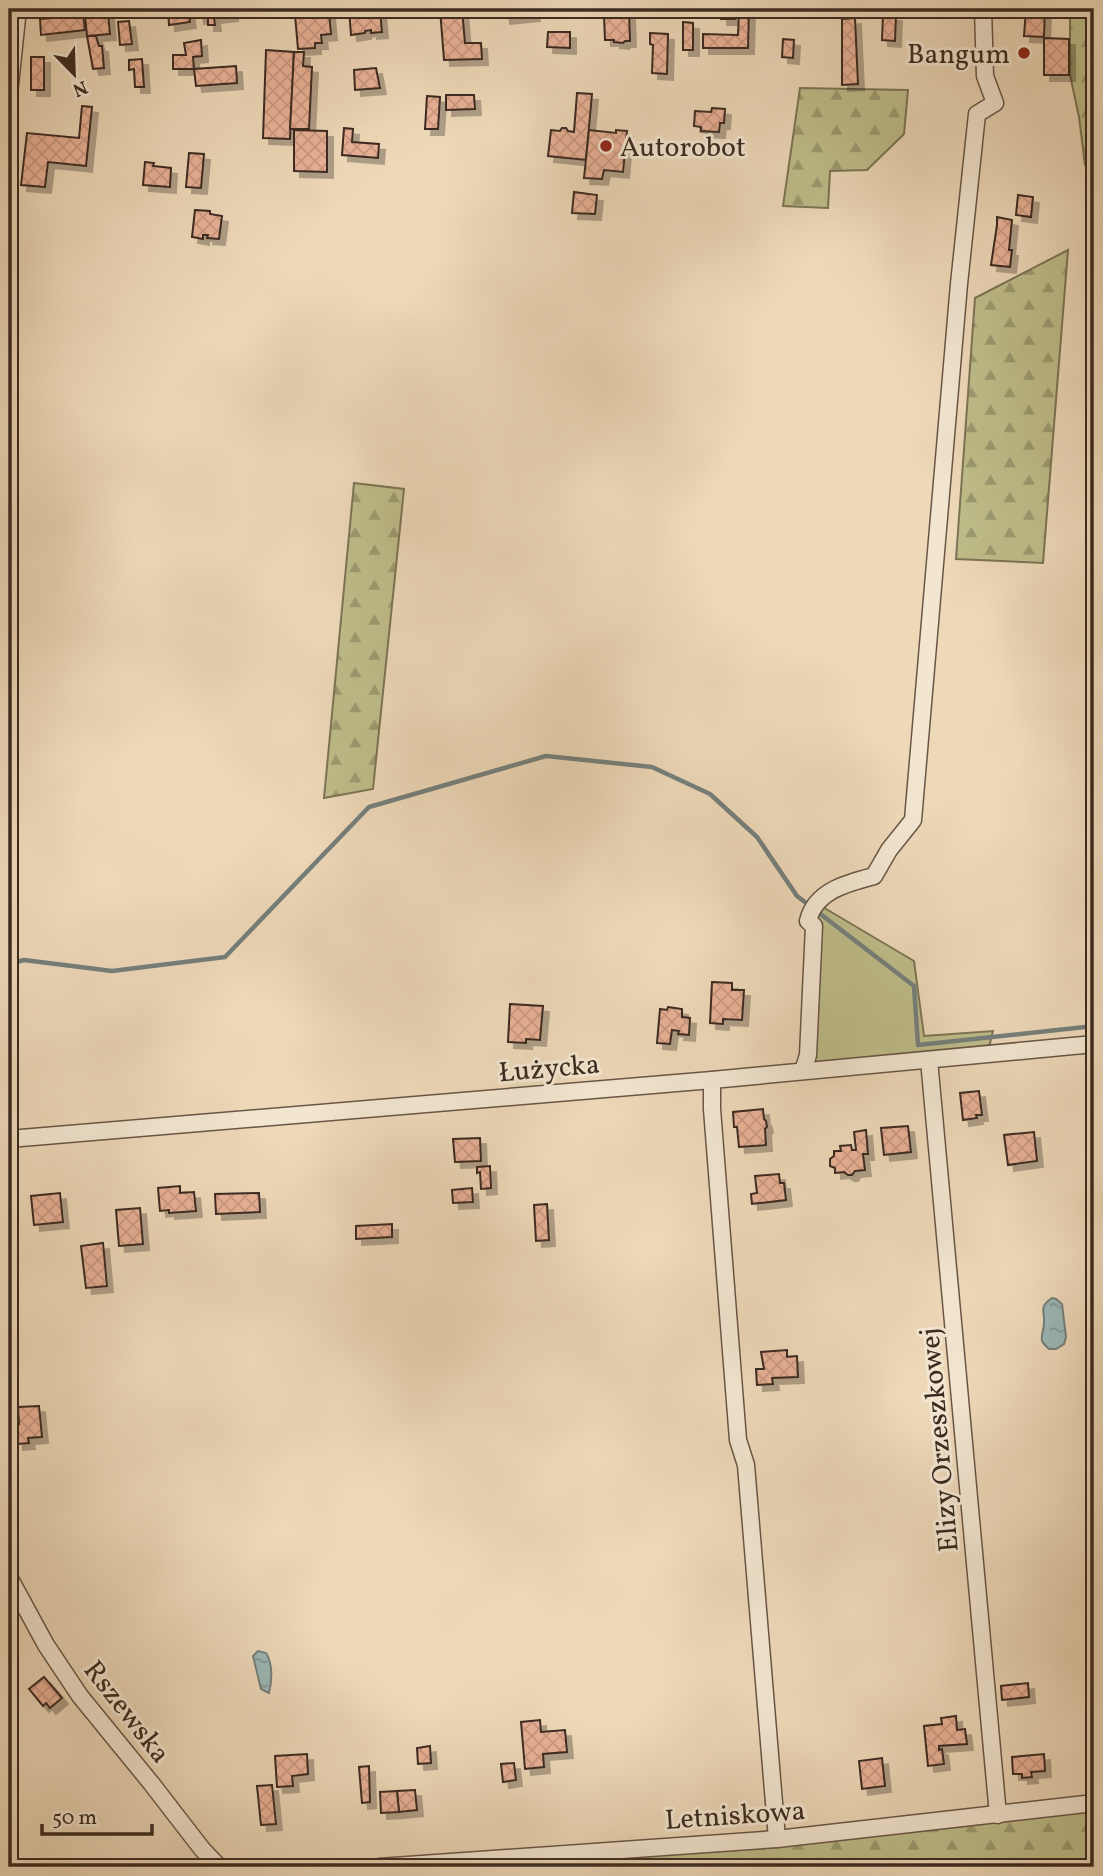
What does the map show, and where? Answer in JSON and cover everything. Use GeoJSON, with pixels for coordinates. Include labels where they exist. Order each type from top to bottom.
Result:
{"type":"FeatureCollection","features":[{"type":"Feature","properties":{"kind":"street"},"geometry":{"type":"LineString","coordinates":[[9,94],[16,9]]}},
{"type":"Feature","properties":{"kind":"street"},"geometry":{"type":"LineString","coordinates":[[803,1071],[808,1055],[814,926],[808,922],[810,912],[828,892],[842,884],[874,876],[889,850],[913,820],[958,284],[977,114],[995,103],[985,76],[983,9]]}},
{"type":"Feature","properties":{"kind":"street","name":"Łużycka"},"geometry":{"type":"LineString","coordinates":[[9,1139],[712,1080],[1094,1044]]}},
{"type":"Feature","properties":{"kind":"street","name":"Elizy Orzeszkowej"},"geometry":{"type":"LineString","coordinates":[[929,1060],[998,1815]]}},
{"type":"Feature","properties":{"kind":"street"},"geometry":{"type":"LineString","coordinates":[[712,1080],[738,1440],[746,1465],[776,1839]]}},
{"type":"Feature","properties":{"kind":"street","name":"Rszewska"},"geometry":{"type":"LineString","coordinates":[[9,1577],[46,1644],[80,1696],[219,1867]]}},
{"type":"Feature","properties":{"kind":"street","name":"Letniskowa"},"geometry":{"type":"LineString","coordinates":[[379,1867],[776,1839],[1094,1804]]}},
{"type":"Feature","properties":{"kind":"green space"},"geometry":{"type":"Polygon","coordinates":[[[1070,9],[1094,9],[1094,164],[1085,165],[1070,75],[1070,9]]]}},
{"type":"Feature","properties":{"kind":"green space"},"geometry":{"type":"Polygon","coordinates":[[[800,88],[908,90],[904,134],[867,170],[830,171],[828,208],[783,206],[800,88]]]}},
{"type":"Feature","properties":{"kind":"green space"},"geometry":{"type":"Polygon","coordinates":[[[1068,250],[1043,563],[956,559],[975,298],[1068,250]]]}},
{"type":"Feature","properties":{"kind":"green space"},"geometry":{"type":"Polygon","coordinates":[[[354,483],[404,489],[373,789],[324,798],[354,483]]]}},
{"type":"Feature","properties":{"kind":"green space"},"geometry":{"type":"Polygon","coordinates":[[[816,903],[914,961],[924,1036],[993,1031],[989,1047],[807,1065],[816,903]]]}},
{"type":"Feature","properties":{"kind":"green space"},"geometry":{"type":"Polygon","coordinates":[[[1094,1810],[1094,1867],[622,1867],[624,1856],[743,1849],[1094,1810]]]}},
{"type":"Feature","properties":{"kind":"water"},"geometry":{"type":"Polygon","coordinates":[[[1052,1298],[1062,1304],[1066,1337],[1064,1344],[1056,1349],[1049,1349],[1042,1339],[1044,1307],[1052,1298]]]}},
{"type":"Feature","properties":{"kind":"water"},"geometry":{"type":"Polygon","coordinates":[[[258,1651],[266,1653],[270,1662],[269,1693],[261,1689],[253,1656],[258,1651]]]}},
{"type":"Feature","properties":{"kind":"building"},"geometry":{"type":"Polygon","coordinates":[[[168,9],[188,9],[190,22],[169,25],[168,9]]]}},
{"type":"Feature","properties":{"kind":"building"},"geometry":{"type":"Polygon","coordinates":[[[197,9],[232,9],[232,15],[214,17],[215,25],[208,25],[208,17],[198,18],[197,9]]]}},
{"type":"Feature","properties":{"kind":"building"},"geometry":{"type":"Polygon","coordinates":[[[349,9],[380,9],[382,32],[371,33],[371,30],[351,35],[349,9]]]}},
{"type":"Feature","properties":{"kind":"building"},"geometry":{"type":"Polygon","coordinates":[[[440,9],[462,9],[465,43],[481,43],[482,59],[444,60],[440,9]]]}},
{"type":"Feature","properties":{"kind":"building"},"geometry":{"type":"Polygon","coordinates":[[[503,9],[533,9],[534,15],[504,18],[503,9]]]}},
{"type":"Feature","properties":{"kind":"building"},"geometry":{"type":"Polygon","coordinates":[[[721,9],[749,9],[748,48],[703,48],[703,34],[738,35],[739,10],[736,11],[735,19],[721,19],[721,9]]]}},
{"type":"Feature","properties":{"kind":"building"},"geometry":{"type":"Polygon","coordinates":[[[1026,9],[1045,9],[1044,37],[1024,36],[1026,9]]]}},
{"type":"Feature","properties":{"kind":"building"},"geometry":{"type":"Polygon","coordinates":[[[619,10],[629,12],[630,41],[623,43],[605,40],[604,16],[613,16],[612,13],[619,10]]]}},
{"type":"Feature","properties":{"kind":"building"},"geometry":{"type":"Polygon","coordinates":[[[329,12],[331,34],[321,35],[322,43],[315,43],[315,48],[298,49],[295,15],[329,12]]]}},
{"type":"Feature","properties":{"kind":"building"},"geometry":{"type":"Polygon","coordinates":[[[108,13],[110,34],[87,36],[85,15],[108,13]]]}},
{"type":"Feature","properties":{"kind":"building"},"geometry":{"type":"Polygon","coordinates":[[[83,15],[85,30],[41,35],[40,19],[83,15]]]}},
{"type":"Feature","properties":{"kind":"building"},"geometry":{"type":"Polygon","coordinates":[[[883,15],[896,15],[895,41],[882,40],[883,15]]]}},
{"type":"Feature","properties":{"kind":"building"},"geometry":{"type":"Polygon","coordinates":[[[855,18],[858,84],[842,85],[842,19],[855,18]]]}},
{"type":"Feature","properties":{"kind":"building"},"geometry":{"type":"Polygon","coordinates":[[[129,21],[132,44],[120,45],[118,22],[129,21]]]}},
{"type":"Feature","properties":{"kind":"building"},"geometry":{"type":"Polygon","coordinates":[[[683,22],[693,23],[693,50],[683,50],[683,22]]]}},
{"type":"Feature","properties":{"kind":"building"},"geometry":{"type":"Polygon","coordinates":[[[548,32],[570,32],[570,48],[547,47],[548,32]]]}},
{"type":"Feature","properties":{"kind":"building"},"geometry":{"type":"Polygon","coordinates":[[[650,33],[668,34],[667,74],[652,73],[653,45],[650,44],[650,33]]]}},
{"type":"Feature","properties":{"kind":"building"},"geometry":{"type":"Polygon","coordinates":[[[87,36],[96,36],[99,46],[102,46],[104,68],[93,69],[87,36]]]}},
{"type":"Feature","properties":{"kind":"building"},"geometry":{"type":"Polygon","coordinates":[[[1044,38],[1069,39],[1069,75],[1044,75],[1044,38]]]}},
{"type":"Feature","properties":{"kind":"building"},"geometry":{"type":"Polygon","coordinates":[[[783,39],[794,40],[793,58],[782,57],[783,39]]]}},
{"type":"Feature","properties":{"kind":"building"},"geometry":{"type":"Polygon","coordinates":[[[201,40],[202,56],[193,57],[194,69],[173,69],[173,55],[186,55],[184,43],[201,40]]]}},
{"type":"Feature","properties":{"kind":"building"},"geometry":{"type":"Polygon","coordinates":[[[266,50],[294,52],[290,139],[263,138],[266,50]]]}},
{"type":"Feature","properties":{"kind":"building"},"geometry":{"type":"Polygon","coordinates":[[[294,52],[304,52],[303,66],[312,67],[309,129],[290,129],[294,52]]]}},
{"type":"Feature","properties":{"kind":"building"},"geometry":{"type":"Polygon","coordinates":[[[31,57],[44,57],[44,90],[31,90],[31,57]]]}},
{"type":"Feature","properties":{"kind":"building"},"geometry":{"type":"Polygon","coordinates":[[[142,59],[144,87],[135,87],[134,69],[129,70],[129,60],[142,59]]]}},
{"type":"Feature","properties":{"kind":"building"},"geometry":{"type":"Polygon","coordinates":[[[236,66],[237,83],[196,86],[194,69],[236,66]]]}},
{"type":"Feature","properties":{"kind":"building"},"geometry":{"type":"Polygon","coordinates":[[[376,68],[380,88],[355,90],[354,70],[376,68]]]}},
{"type":"Feature","properties":{"kind":"building"},"geometry":{"type":"Polygon","coordinates":[[[577,93],[592,94],[586,160],[548,156],[551,130],[560,131],[566,128],[574,132],[577,93]]]}},
{"type":"Feature","properties":{"kind":"building"},"geometry":{"type":"Polygon","coordinates":[[[446,95],[474,95],[475,109],[446,110],[446,95]]]}},
{"type":"Feature","properties":{"kind":"building"},"geometry":{"type":"Polygon","coordinates":[[[427,96],[440,97],[438,129],[425,129],[427,96]]]}},
{"type":"Feature","properties":{"kind":"building"},"geometry":{"type":"Polygon","coordinates":[[[82,106],[92,107],[86,166],[48,162],[45,187],[21,185],[27,133],[79,138],[82,106]]]}},
{"type":"Feature","properties":{"kind":"building"},"geometry":{"type":"Polygon","coordinates":[[[712,108],[725,109],[724,123],[720,123],[719,132],[701,131],[701,127],[694,126],[695,111],[711,112],[712,108]]]}},
{"type":"Feature","properties":{"kind":"building"},"geometry":{"type":"Polygon","coordinates":[[[344,128],[353,129],[352,142],[379,144],[378,158],[342,155],[344,128]]]}},
{"type":"Feature","properties":{"kind":"building"},"geometry":{"type":"Polygon","coordinates":[[[294,130],[327,131],[327,172],[294,171],[294,130]]]}},
{"type":"Feature","properties":{"kind":"building","name":"Autorobot"},"geometry":{"type":"Polygon","coordinates":[[[589,130],[616,133],[616,130],[627,131],[623,172],[604,170],[602,179],[584,178],[589,130]]]}},
{"type":"Feature","properties":{"kind":"building"},"geometry":{"type":"Polygon","coordinates":[[[189,153],[204,154],[201,188],[186,187],[189,153]]]}},
{"type":"Feature","properties":{"kind":"building"},"geometry":{"type":"Polygon","coordinates":[[[145,162],[171,168],[170,187],[143,185],[145,162]]]}},
{"type":"Feature","properties":{"kind":"building"},"geometry":{"type":"Polygon","coordinates":[[[574,192],[597,195],[595,214],[572,213],[574,192]]]}},
{"type":"Feature","properties":{"kind":"building"},"geometry":{"type":"Polygon","coordinates":[[[1018,195],[1033,197],[1031,217],[1016,215],[1018,195]]]}},
{"type":"Feature","properties":{"kind":"building"},"geometry":{"type":"Polygon","coordinates":[[[195,210],[210,211],[210,214],[222,216],[219,239],[207,238],[208,235],[203,235],[203,239],[192,237],[195,210]]]}},
{"type":"Feature","properties":{"kind":"building"},"geometry":{"type":"Polygon","coordinates":[[[997,217],[1012,220],[1010,267],[991,265],[997,217]]]}},
{"type":"Feature","properties":{"kind":"building"},"geometry":{"type":"Polygon","coordinates":[[[712,982],[732,983],[732,990],[744,990],[742,1020],[723,1019],[723,1024],[710,1023],[712,982]]]}},
{"type":"Feature","properties":{"kind":"building"},"geometry":{"type":"Polygon","coordinates":[[[510,1004],[543,1006],[540,1040],[526,1039],[526,1043],[508,1042],[510,1004]]]}},
{"type":"Feature","properties":{"kind":"building"},"geometry":{"type":"Polygon","coordinates":[[[668,1007],[682,1009],[682,1017],[690,1018],[689,1035],[678,1034],[679,1031],[672,1030],[670,1044],[657,1043],[660,1009],[667,1010],[668,1007]]]}},
{"type":"Feature","properties":{"kind":"building"},"geometry":{"type":"Polygon","coordinates":[[[979,1091],[982,1115],[963,1120],[960,1093],[979,1091]]]}},
{"type":"Feature","properties":{"kind":"building"},"geometry":{"type":"Polygon","coordinates":[[[763,1109],[767,1127],[766,1145],[739,1147],[733,1112],[763,1109]]]}},
{"type":"Feature","properties":{"kind":"building"},"geometry":{"type":"Polygon","coordinates":[[[908,1126],[911,1152],[884,1155],[881,1128],[908,1126]]]}},
{"type":"Feature","properties":{"kind":"building"},"geometry":{"type":"Polygon","coordinates":[[[866,1130],[868,1154],[863,1154],[865,1170],[855,1171],[852,1175],[835,1173],[835,1168],[830,1166],[834,1151],[841,1151],[840,1146],[851,1145],[852,1150],[856,1150],[854,1132],[866,1130]]]}},
{"type":"Feature","properties":{"kind":"building"},"geometry":{"type":"Polygon","coordinates":[[[1034,1132],[1037,1161],[1008,1165],[1004,1135],[1034,1132]]]}},
{"type":"Feature","properties":{"kind":"building"},"geometry":{"type":"Polygon","coordinates":[[[480,1138],[481,1161],[455,1162],[453,1139],[480,1138]]]}},
{"type":"Feature","properties":{"kind":"building"},"geometry":{"type":"Polygon","coordinates":[[[490,1166],[491,1188],[481,1189],[477,1167],[490,1166]]]}},
{"type":"Feature","properties":{"kind":"building"},"geometry":{"type":"Polygon","coordinates":[[[779,1174],[780,1183],[784,1183],[786,1200],[752,1204],[751,1194],[757,1193],[755,1176],[779,1174]]]}},
{"type":"Feature","properties":{"kind":"building"},"geometry":{"type":"Polygon","coordinates":[[[180,1186],[180,1193],[194,1192],[196,1211],[160,1211],[158,1188],[180,1186]]]}},
{"type":"Feature","properties":{"kind":"building"},"geometry":{"type":"Polygon","coordinates":[[[472,1188],[473,1202],[453,1203],[452,1190],[472,1188]]]}},
{"type":"Feature","properties":{"kind":"building"},"geometry":{"type":"Polygon","coordinates":[[[60,1193],[63,1222],[34,1225],[31,1196],[60,1193]]]}},
{"type":"Feature","properties":{"kind":"building"},"geometry":{"type":"Polygon","coordinates":[[[259,1193],[260,1212],[216,1214],[215,1194],[259,1193]]]}},
{"type":"Feature","properties":{"kind":"building"},"geometry":{"type":"Polygon","coordinates":[[[547,1204],[549,1240],[536,1241],[534,1205],[547,1204]]]}},
{"type":"Feature","properties":{"kind":"building"},"geometry":{"type":"Polygon","coordinates":[[[140,1208],[143,1244],[119,1246],[116,1210],[140,1208]]]}},
{"type":"Feature","properties":{"kind":"building"},"geometry":{"type":"Polygon","coordinates":[[[392,1224],[392,1237],[356,1239],[356,1226],[392,1224]]]}},
{"type":"Feature","properties":{"kind":"building"},"geometry":{"type":"Polygon","coordinates":[[[103,1243],[107,1286],[86,1288],[81,1246],[103,1243]]]}},
{"type":"Feature","properties":{"kind":"building"},"geometry":{"type":"Polygon","coordinates":[[[787,1350],[787,1357],[797,1356],[798,1377],[772,1378],[773,1384],[757,1385],[756,1369],[764,1369],[761,1352],[787,1350]]]}},
{"type":"Feature","properties":{"kind":"building"},"geometry":{"type":"Polygon","coordinates":[[[39,1406],[42,1437],[28,1438],[29,1443],[17,1444],[15,1424],[19,1424],[18,1407],[39,1406]]]}},
{"type":"Feature","properties":{"kind":"building"},"geometry":{"type":"Polygon","coordinates":[[[44,1677],[62,1698],[50,1708],[46,1703],[43,1706],[29,1689],[44,1677]]]}},
{"type":"Feature","properties":{"kind":"building"},"geometry":{"type":"Polygon","coordinates":[[[1028,1683],[1029,1697],[1002,1700],[1001,1686],[1028,1683]]]}},
{"type":"Feature","properties":{"kind":"building"},"geometry":{"type":"Polygon","coordinates":[[[956,1716],[957,1730],[965,1729],[967,1744],[939,1746],[944,1764],[928,1766],[924,1726],[942,1724],[941,1718],[956,1716]]]}},
{"type":"Feature","properties":{"kind":"building"},"geometry":{"type":"Polygon","coordinates":[[[540,1720],[541,1732],[565,1730],[567,1752],[543,1754],[544,1767],[525,1769],[521,1722],[540,1720]]]}},
{"type":"Feature","properties":{"kind":"building"},"geometry":{"type":"Polygon","coordinates":[[[430,1746],[431,1763],[418,1764],[417,1748],[430,1746]]]}},
{"type":"Feature","properties":{"kind":"building"},"geometry":{"type":"Polygon","coordinates":[[[307,1754],[308,1774],[292,1776],[293,1786],[277,1787],[275,1756],[307,1754]]]}},
{"type":"Feature","properties":{"kind":"building"},"geometry":{"type":"Polygon","coordinates":[[[1044,1754],[1045,1771],[1031,1772],[1032,1777],[1022,1778],[1022,1774],[1013,1774],[1012,1757],[1044,1754]]]}},
{"type":"Feature","properties":{"kind":"building"},"geometry":{"type":"Polygon","coordinates":[[[882,1758],[885,1786],[862,1789],[859,1761],[882,1758]]]}},
{"type":"Feature","properties":{"kind":"building"},"geometry":{"type":"Polygon","coordinates":[[[514,1763],[516,1780],[503,1782],[501,1764],[514,1763]]]}},
{"type":"Feature","properties":{"kind":"building"},"geometry":{"type":"Polygon","coordinates":[[[369,1766],[370,1802],[362,1803],[359,1767],[369,1766]]]}},
{"type":"Feature","properties":{"kind":"building"},"geometry":{"type":"Polygon","coordinates":[[[272,1785],[276,1824],[261,1825],[257,1786],[272,1785]]]}},
{"type":"Feature","properties":{"kind":"building"},"geometry":{"type":"Polygon","coordinates":[[[415,1790],[417,1810],[399,1812],[397,1791],[415,1790]]]}},
{"type":"Feature","properties":{"kind":"building"},"geometry":{"type":"Polygon","coordinates":[[[397,1791],[399,1812],[381,1813],[380,1792],[397,1791]]]}},
{"type":"Feature","properties":{"kind":"waterway"},"geometry":{"type":"LineString","coordinates":[[9,964],[24,960],[112,971],[225,957],[369,807],[546,756],[652,767],[710,794],[757,837],[797,896],[914,986],[918,1045],[1094,1026]]}},
{"type":"Feature","properties":{"kind":"place","name":"Bangum"},"geometry":{"type":"Point","coordinates":[1024,53]}},
{"type":"Feature","properties":{"kind":"place","name":"Autorobot"},"geometry":{"type":"Point","coordinates":[606,146]}}]}
